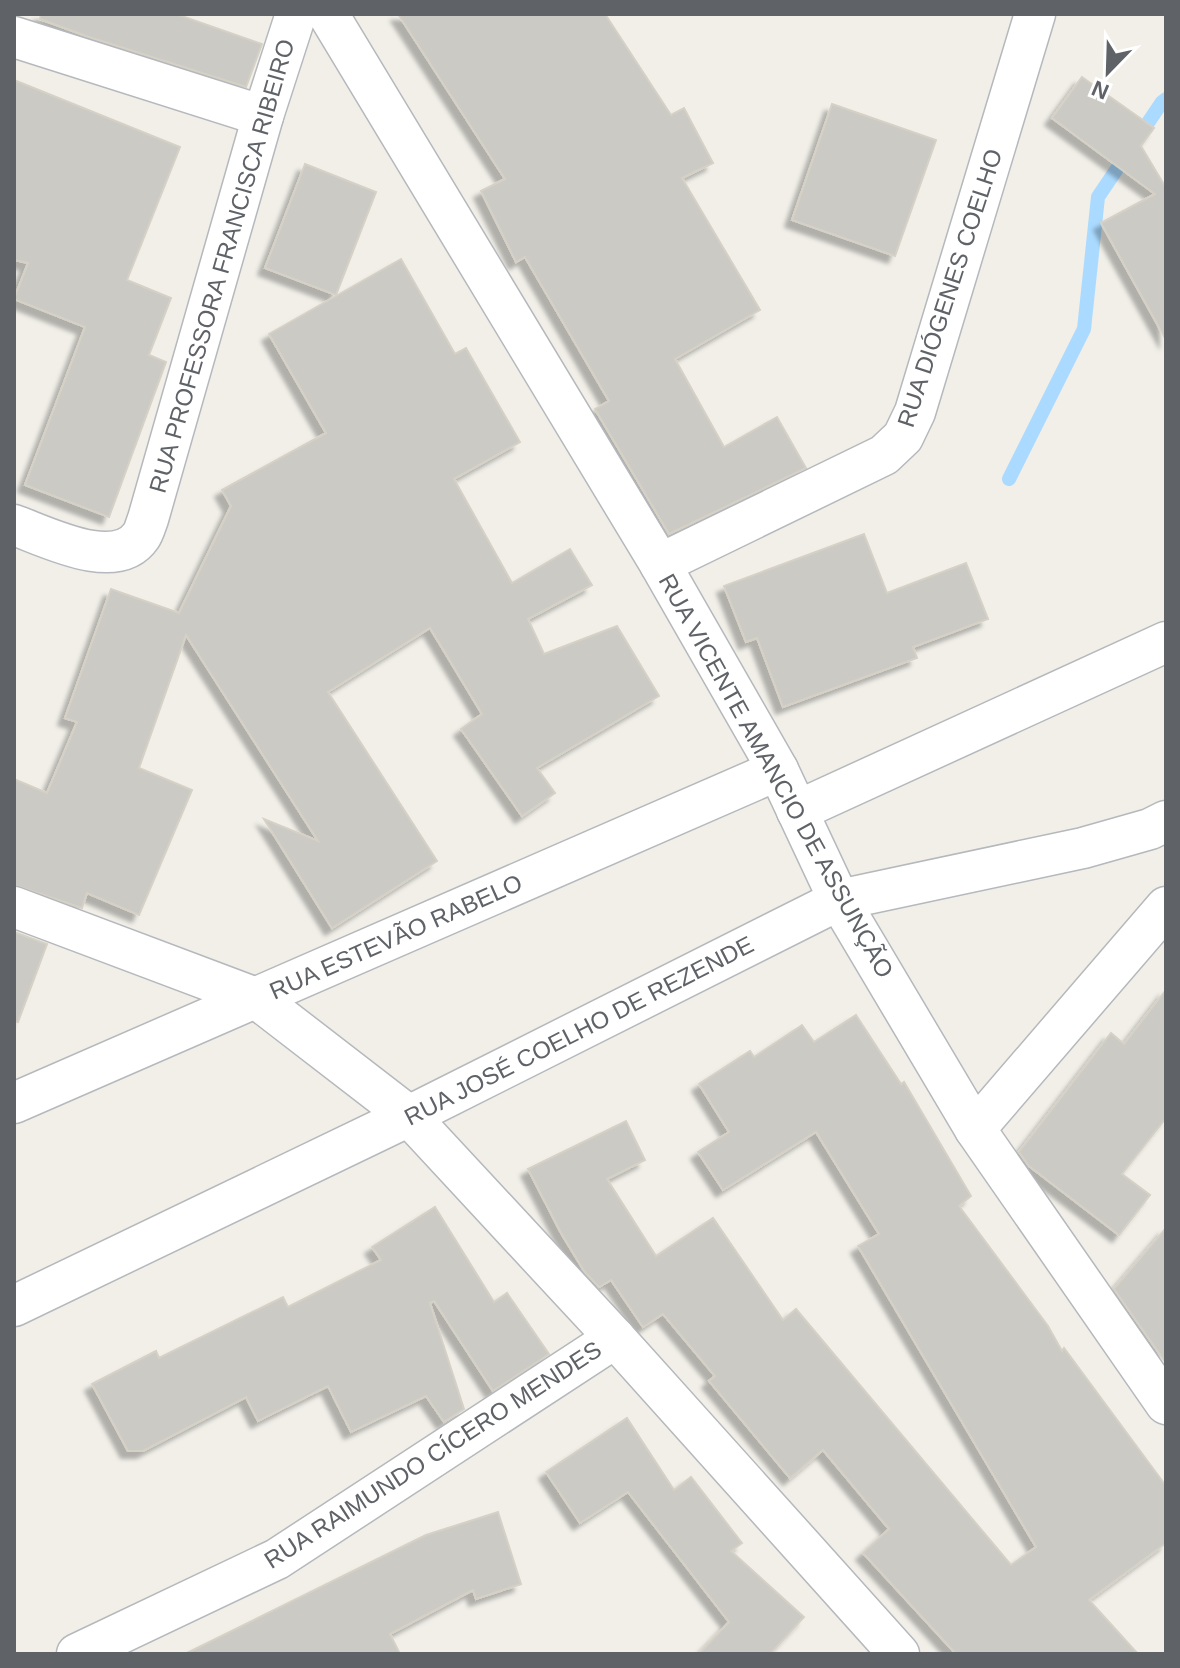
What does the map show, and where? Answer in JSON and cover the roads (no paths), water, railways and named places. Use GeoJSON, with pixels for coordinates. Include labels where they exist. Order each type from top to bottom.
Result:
{"type":"FeatureCollection","features":[{"type":"Feature","properties":{"kind":"street","name":"RUA PROFESSORA FRANCISCA RIBEIRO"},"geometry":{"type":"LineString","coordinates":[[14,525],[92,553],[119,551],[140,538],[263,116],[296,14]]}},
{"type":"Feature","properties":{"kind":"street","name":"RUA VICENTE AMANCIO DE ASSUNÇÃO"},"geometry":{"type":"LineString","coordinates":[[328,14],[660,564],[778,770],[839,900],[975,1129],[1166,1404]]}},
{"type":"Feature","properties":{"kind":"street","name":"RUA DIÓGENES COELHO"},"geometry":{"type":"LineString","coordinates":[[660,564],[884,455],[903,437],[915,412],[1035,14]]}},
{"type":"Feature","properties":{"kind":"street"},"geometry":{"type":"LineString","coordinates":[[14,37],[263,116]]}},
{"type":"Feature","properties":{"kind":"street"},"geometry":{"type":"LineString","coordinates":[[797,811],[1166,642]]}},
{"type":"Feature","properties":{"kind":"street","name":"RUA ESTEVÃO RABELO"},"geometry":{"type":"LineString","coordinates":[[14,1103],[778,770]]}},
{"type":"Feature","properties":{"kind":"street","name":"RUA JOSÉ COELHO DE REZENDE"},"geometry":{"type":"LineString","coordinates":[[14,1306],[409,1116],[839,900],[1083,848],[1150,829],[1166,821]]}},
{"type":"Feature","properties":{"kind":"street"},"geometry":{"type":"LineString","coordinates":[[14,907],[256,998],[409,1116],[615,1338],[899,1654]]}},
{"type":"Feature","properties":{"kind":"street"},"geometry":{"type":"LineString","coordinates":[[975,1129],[1166,907]]}},
{"type":"Feature","properties":{"kind":"street","name":"RUA RAIMUNDO CÍCERO MENDES"},"geometry":{"type":"LineString","coordinates":[[77,1654],[277,1559],[615,1338]]}},
{"type":"Feature","properties":{"kind":"waterway"},"geometry":{"type":"LineString","coordinates":[[1009,479],[1084,329],[1098,197],[1166,99]]}}]}
